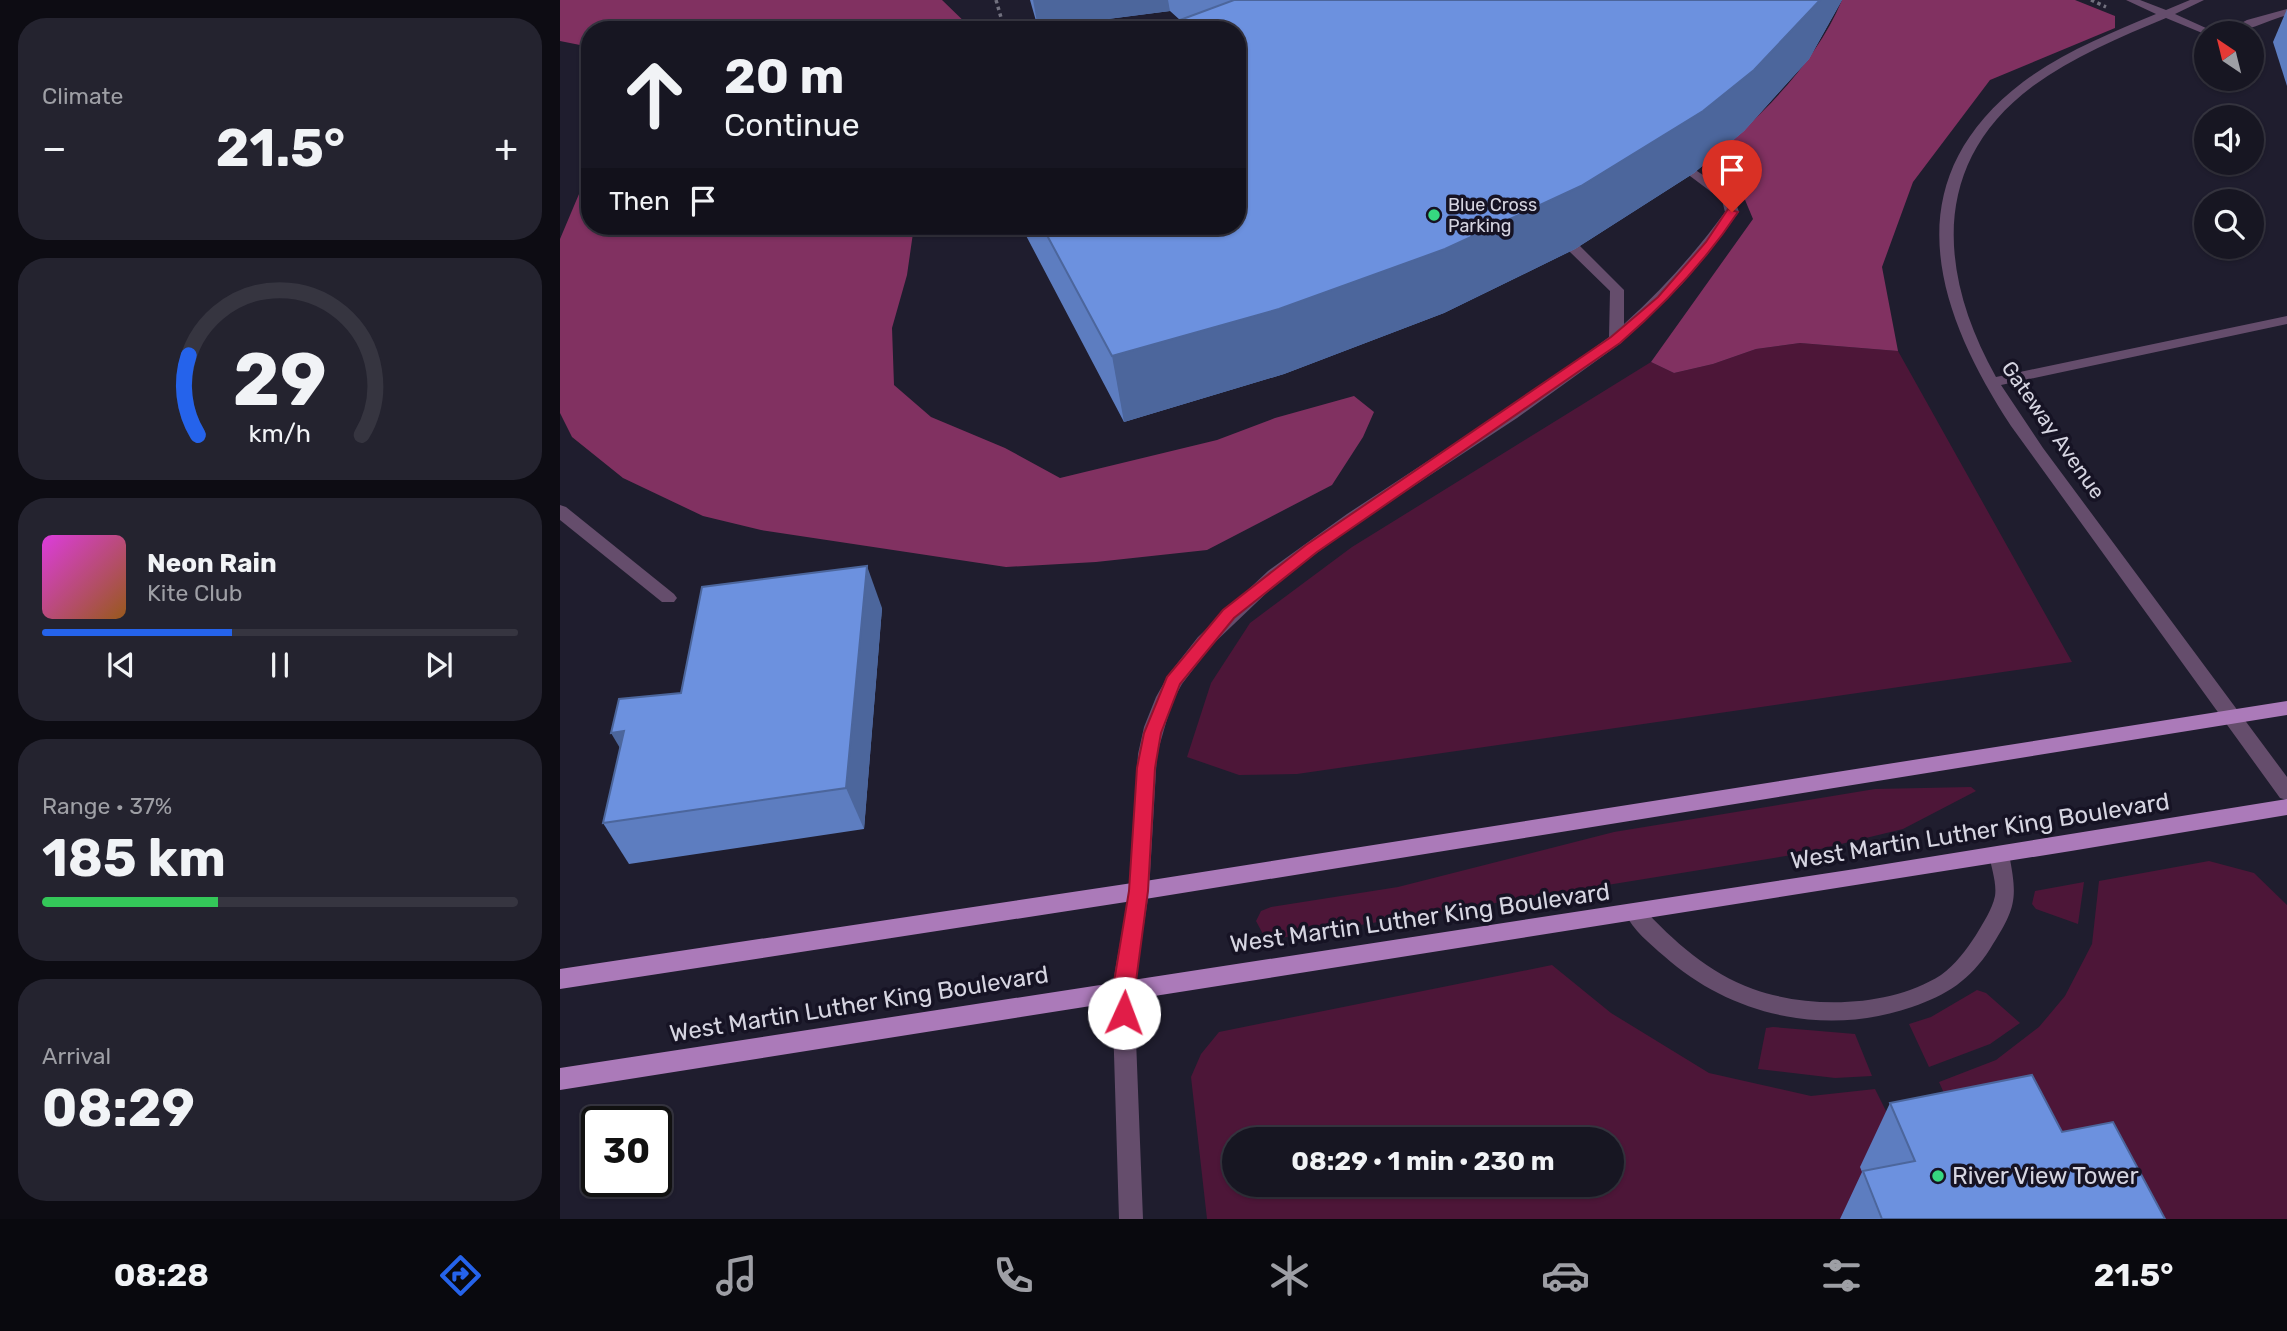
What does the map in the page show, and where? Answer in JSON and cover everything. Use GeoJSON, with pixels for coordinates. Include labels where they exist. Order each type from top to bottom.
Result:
{"type":"FeatureCollection","features":[{"type":"Feature","properties":{"kind":"main road"},"geometry":{"type":"LineString","coordinates":[[560,979],[1139,891],[2287,708]]}},
{"type":"Feature","properties":{"kind":"main road","name":"West Martin Luther King Boulevard"},"geometry":{"type":"LineString","coordinates":[[560,1079],[1123,988],[1635,913],[2287,807]]}},
{"type":"Feature","properties":{"kind":"street"},"geometry":{"type":"LineString","coordinates":[[2131,0],[2194,26]]}},
{"type":"Feature","properties":{"kind":"street","name":"Gateway Avenue"},"geometry":{"type":"LineString","coordinates":[[2199,0],[2063,62],[2020,90],[1983,128],[1954,179],[1944,235],[1953,297],[1984,373],[2053,474],[2287,792]]}},
{"type":"Feature","properties":{"kind":"street"},"geometry":{"type":"LineString","coordinates":[[2255,21],[2287,12]]}},
{"type":"Feature","properties":{"kind":"street"},"geometry":{"type":"LineString","coordinates":[[1131,1219],[1123,988],[1139,891],[1142,806],[1152,733],[1173,681],[1228,614],[1312,548],[1616,340],[1662,300],[1710,244],[1732,212],[1728,198],[1694,173]]}},
{"type":"Feature","properties":{"kind":"street"},"geometry":{"type":"LineString","coordinates":[[1576,249],[1617,290],[1616,340]]}},
{"type":"Feature","properties":{"kind":"street"},"geometry":{"type":"LineString","coordinates":[[1991,383],[2287,320]]}},
{"type":"Feature","properties":{"kind":"street"},"geometry":{"type":"LineString","coordinates":[[560,511],[668,598]]}},
{"type":"Feature","properties":{"kind":"street"},"geometry":{"type":"LineString","coordinates":[[1635,913],[1665,947],[1710,978],[1755,1000],[1810,1010],[1884,1008],[1948,982],[1988,939],[2006,895],[1999,855]]}},
{"type":"Feature","properties":{"kind":"path"},"geometry":{"type":"LineString","coordinates":[[996,0],[1002,21]]}},
{"type":"Feature","properties":{"kind":"shaded area"},"geometry":{"type":"Polygon","coordinates":[[[560,0],[942,0],[964,21],[581,21],[581,45],[560,41],[560,0]]]}},
{"type":"Feature","properties":{"kind":"shaded area"},"geometry":{"type":"Polygon","coordinates":[[[1842,0],[2075,0],[2115,16],[2115,28],[1990,80],[1913,182],[1882,267],[1898,351],[1800,343],[1756,349],[1713,364],[1674,373],[1651,362],[1753,219],[1738,183],[1706,163],[1746,128],[1784,89],[1817,47],[1842,0]]]}},
{"type":"Feature","properties":{"kind":"shaded area"},"geometry":{"type":"Polygon","coordinates":[[[581,189],[581,235],[913,235],[907,275],[892,328],[894,385],[931,417],[1005,448],[1060,478],[1217,440],[1275,418],[1354,396],[1374,412],[1363,437],[1332,485],[1207,550],[1096,562],[1006,567],[761,530],[703,516],[623,478],[572,437],[560,413],[560,239],[581,189]]]}},
{"type":"Feature","properties":{"kind":"shaded area"},"geometry":{"type":"Polygon","coordinates":[[[1800,343],[1898,351],[2072,662],[1297,774],[1239,775],[1187,757],[1211,683],[1250,623],[1352,547],[1651,362],[1674,373],[1713,364],[1756,349],[1800,343]]]}},
{"type":"Feature","properties":{"kind":"shaded area"},"geometry":{"type":"Polygon","coordinates":[[[1971,787],[1976,791],[1903,829],[1804,853],[1274,939],[1264,936],[1256,921],[1261,911],[1271,907],[1398,887],[1614,832],[1875,789],[1971,787]]]}},
{"type":"Feature","properties":{"kind":"shaded area"},"geometry":{"type":"Polygon","coordinates":[[[2209,861],[2254,873],[2287,905],[2287,1219],[2086,1219],[1967,1145],[1939,1082],[1996,1060],[2039,1027],[2065,996],[2092,944],[2099,881],[2209,861]]]}},
{"type":"Feature","properties":{"kind":"shaded area"},"geometry":{"type":"Polygon","coordinates":[[[2084,882],[2078,924],[2036,909],[2032,904],[2035,891],[2084,882]]]}},
{"type":"Feature","properties":{"kind":"shaded area"},"geometry":{"type":"Polygon","coordinates":[[[1552,965],[1611,1013],[1709,1073],[1811,1096],[1875,1089],[1909,1157],[1881,1219],[1207,1219],[1191,1077],[1201,1054],[1219,1032],[1552,965]]]}},
{"type":"Feature","properties":{"kind":"shaded area"},"geometry":{"type":"Polygon","coordinates":[[[1977,990],[1986,993],[2020,1023],[1990,1044],[1929,1067],[1909,1024],[1931,1017],[1977,990]]]}},
{"type":"Feature","properties":{"kind":"shaded area"},"geometry":{"type":"Polygon","coordinates":[[[1766,1028],[1855,1034],[1872,1076],[1835,1078],[1758,1069],[1766,1028]]]}},
{"type":"Feature","properties":{"kind":"building","name":"Blue Cross Parking"},"geometry":{"type":"Polygon","coordinates":[[[1234,0],[1820,0],[1754,70],[1703,111],[1581,186],[1445,249],[1279,309],[1112,356],[1047,235],[1246,235],[1246,21],[1177,21],[1234,0]]]}},
{"type":"Feature","properties":{"kind":"building"},"geometry":{"type":"Polygon","coordinates":[[[867,566],[846,788],[603,823],[624,731],[611,733],[619,699],[681,693],[702,587],[867,566]]]}},
{"type":"Feature","properties":{"kind":"building"},"geometry":{"type":"Polygon","coordinates":[[[2032,1075],[2062,1132],[2113,1122],[2165,1219],[1882,1219],[1863,1171],[1915,1161],[1890,1103],[2032,1075]]]}},
{"type":"Feature","properties":{"kind":"place","name":"Blue Cross Parking"},"geometry":{"type":"Point","coordinates":[1434,215]}},
{"type":"Feature","properties":{"kind":"place","name":"River View Tower"},"geometry":{"type":"Point","coordinates":[1938,1176]}},
{"type":"Feature","properties":{"kind":"route"},"geometry":{"type":"LineString","coordinates":[[1124,1013],[1123,988],[1139,891],[1146,768],[1152,733],[1173,681],[1228,614],[1312,548],[1498,424],[1616,340],[1662,300],[1710,244],[1732,212]]}}]}
